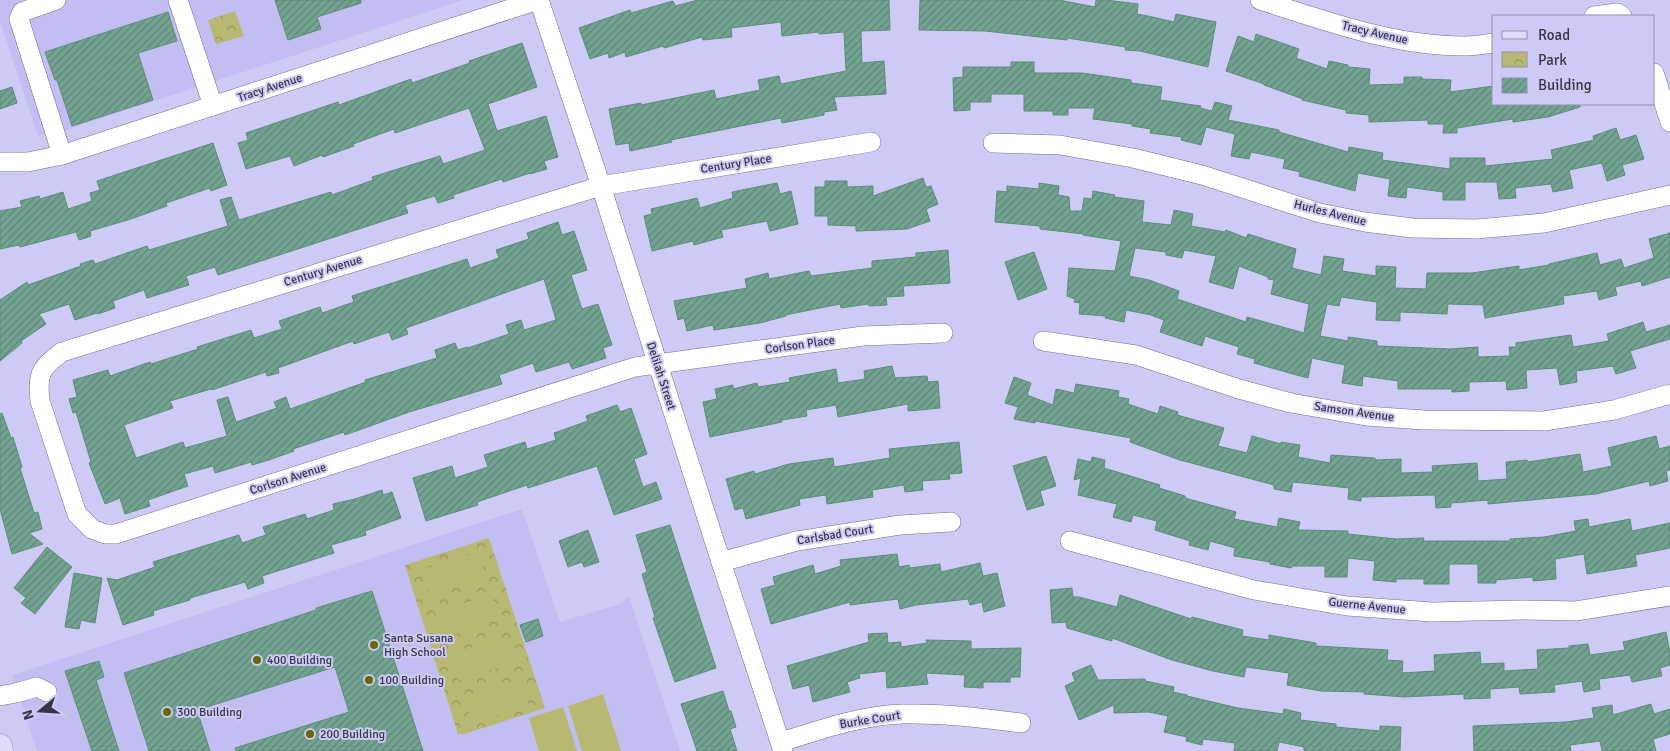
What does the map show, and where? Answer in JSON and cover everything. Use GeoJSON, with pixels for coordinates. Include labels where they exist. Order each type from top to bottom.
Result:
{"type":"FeatureCollection","features":[{"type":"Feature","properties":{"kind":"main road"},"geometry":{"type":"LineString","coordinates":[[0,746],[2,751]]}},
{"type":"Feature","properties":{"kind":"street"},"geometry":{"type":"LineString","coordinates":[[56,0],[21,6],[19,19],[62,155]]}},
{"type":"Feature","properties":{"kind":"street"},"geometry":{"type":"LineString","coordinates":[[178,0],[213,106]]}},
{"type":"Feature","properties":{"kind":"street","name":"Tracy Avenue"},"geometry":{"type":"LineString","coordinates":[[0,162],[28,162],[62,155],[539,0]]}},
{"type":"Feature","properties":{"kind":"street","name":"Delilah Street"},"geometry":{"type":"LineString","coordinates":[[539,0],[782,747]]}},
{"type":"Feature","properties":{"kind":"street","name":"Tracy Avenue"},"geometry":{"type":"LineString","coordinates":[[1260,0],[1348,28],[1413,42],[1467,46],[1492,42]]}},
{"type":"Feature","properties":{"kind":"street"},"geometry":{"type":"LineString","coordinates":[[1655,76],[1670,122]]}},
{"type":"Feature","properties":{"kind":"street","name":"Century Place"},"geometry":{"type":"LineString","coordinates":[[601,186],[871,142]]}},
{"type":"Feature","properties":{"kind":"street","name":"Hurles Avenue"},"geometry":{"type":"LineString","coordinates":[[993,143],[1060,145],[1133,158],[1202,175],[1320,214],[1412,228],[1477,229],[1544,223],[1670,195]]}},
{"type":"Feature","properties":{"kind":"street","name":"Century Avenue"},"geometry":{"type":"LineString","coordinates":[[48,362],[62,352],[601,186]]}},
{"type":"Feature","properties":{"kind":"street","name":"Corlson Place"},"geometry":{"type":"LineString","coordinates":[[657,364],[863,336],[943,334]]}},
{"type":"Feature","properties":{"kind":"street","name":"Samson Avenue"},"geometry":{"type":"LineString","coordinates":[[1043,341],[1136,355],[1282,401],[1376,416],[1424,420],[1544,421],[1614,410],[1670,394]]}},
{"type":"Feature","properties":{"kind":"street","name":"Corlson Avenue"},"geometry":{"type":"LineString","coordinates":[[48,362],[38,384],[40,401],[77,514],[92,529],[105,534],[116,534],[635,367],[657,364]]}},
{"type":"Feature","properties":{"kind":"street","name":"Carlsbad Court"},"geometry":{"type":"LineString","coordinates":[[721,562],[797,541],[900,524],[951,522]]}},
{"type":"Feature","properties":{"kind":"street","name":"Guerne Avenue"},"geometry":{"type":"LineString","coordinates":[[1070,541],[1254,590],[1347,606],[1432,612],[1576,611],[1670,596]]}},
{"type":"Feature","properties":{"kind":"street"},"geometry":{"type":"LineString","coordinates":[[0,696],[37,686],[47,692]]}},
{"type":"Feature","properties":{"kind":"street","name":"Burke Court"},"geometry":{"type":"LineString","coordinates":[[782,747],[848,722],[902,714],[978,718],[1021,723]]}},
{"type":"Feature","properties":{"kind":"shaded area"},"geometry":{"type":"Polygon","coordinates":[[[0,0],[463,0],[63,131],[38,136],[0,21],[0,0]]]}},
{"type":"Feature","properties":{"kind":"shaded area","name":"Santa Susana High School"},"geometry":{"type":"Polygon","coordinates":[[[522,509],[560,622],[620,604],[629,596],[680,751],[37,751],[12,675],[522,509]]]}},
{"type":"Feature","properties":{"kind":"green space"},"geometry":{"type":"Polygon","coordinates":[[[235,11],[244,36],[216,44],[208,20],[235,11]]]}},
{"type":"Feature","properties":{"kind":"green space"},"geometry":{"type":"Polygon","coordinates":[[[489,538],[545,708],[461,735],[461,733],[458,734],[405,565],[489,538]]]}},
{"type":"Feature","properties":{"kind":"green space"},"geometry":{"type":"Polygon","coordinates":[[[477,552],[486,577],[429,595],[421,570],[477,552]]]}},
{"type":"Feature","properties":{"kind":"green space"},"geometry":{"type":"Polygon","coordinates":[[[491,594],[500,619],[444,638],[435,613],[491,594]]]}},
{"type":"Feature","properties":{"kind":"green space"},"geometry":{"type":"Polygon","coordinates":[[[505,637],[514,662],[458,680],[449,655],[505,637]]]}},
{"type":"Feature","properties":{"kind":"green space"},"geometry":{"type":"Polygon","coordinates":[[[520,679],[528,705],[472,723],[464,698],[520,679]]]}},
{"type":"Feature","properties":{"kind":"green space"},"geometry":{"type":"Polygon","coordinates":[[[603,694],[621,751],[582,751],[568,706],[603,694]]]}},
{"type":"Feature","properties":{"kind":"green space"},"geometry":{"type":"Polygon","coordinates":[[[563,707],[577,751],[539,751],[529,718],[563,707]]]}},
{"type":"Feature","properties":{"kind":"building"},"geometry":{"type":"Polygon","coordinates":[[[275,0],[361,0],[361,3],[317,17],[321,29],[288,40],[275,0]]]}},
{"type":"Feature","properties":{"kind":"building"},"geometry":{"type":"Polygon","coordinates":[[[698,0],[889,0],[890,30],[861,31],[862,63],[884,61],[886,94],[834,97],[837,110],[824,112],[824,115],[782,123],[781,118],[671,140],[672,142],[630,151],[629,143],[616,145],[609,109],[641,103],[641,105],[714,90],[716,99],[760,90],[758,80],[779,76],[781,84],[846,71],[844,32],[819,34],[819,32],[782,36],[781,22],[731,28],[732,37],[703,40],[702,37],[626,57],[625,52],[609,58],[608,53],[590,59],[579,28],[630,10],[631,13],[673,1],[675,6],[698,0]]]}},
{"type":"Feature","properties":{"kind":"building"},"geometry":{"type":"Polygon","coordinates":[[[920,0],[1059,0],[1095,7],[1096,0],[1106,0],[1138,4],[1137,14],[1174,22],[1176,14],[1216,22],[1208,67],[1140,51],[1125,50],[1126,47],[1067,38],[1067,40],[985,31],[919,30],[920,0]]]}},
{"type":"Feature","properties":{"kind":"building"},"geometry":{"type":"Polygon","coordinates":[[[168,12],[177,41],[138,53],[153,100],[72,126],[57,80],[55,80],[45,52],[168,12]]]}},
{"type":"Feature","properties":{"kind":"building"},"geometry":{"type":"Polygon","coordinates":[[[1256,34],[1299,49],[1296,58],[1327,69],[1329,61],[1348,65],[1348,67],[1370,69],[1369,85],[1404,84],[1404,77],[1451,80],[1450,92],[1492,86],[1492,105],[1580,105],[1580,107],[1548,117],[1513,122],[1513,119],[1457,128],[1457,133],[1443,133],[1444,124],[1428,124],[1428,120],[1369,122],[1369,115],[1346,113],[1346,110],[1302,100],[1226,71],[1238,36],[1254,42],[1256,34]]]}},
{"type":"Feature","properties":{"kind":"building"},"geometry":{"type":"Polygon","coordinates":[[[522,43],[537,87],[488,104],[497,131],[546,116],[558,157],[544,161],[547,169],[503,182],[502,179],[453,195],[454,198],[438,203],[435,196],[405,205],[408,213],[218,275],[215,267],[186,276],[189,285],[147,298],[144,290],[113,301],[115,308],[98,314],[75,320],[69,304],[39,314],[46,324],[21,341],[22,343],[0,361],[0,300],[27,282],[28,285],[93,260],[95,264],[147,246],[149,250],[228,226],[220,200],[231,197],[239,220],[331,192],[332,195],[373,180],[372,177],[440,156],[443,164],[485,150],[469,108],[395,133],[394,129],[353,144],[354,146],[323,157],[322,155],[294,166],[290,156],[246,169],[238,143],[248,140],[246,133],[338,102],[339,105],[411,79],[412,83],[522,43]]]}},
{"type":"Feature","properties":{"kind":"building"},"geometry":{"type":"Polygon","coordinates":[[[1011,62],[1034,62],[1034,73],[1082,73],[1131,80],[1131,83],[1162,87],[1160,100],[1201,106],[1200,108],[1212,111],[1215,102],[1232,106],[1228,120],[1279,130],[1279,132],[1348,152],[1349,147],[1383,153],[1382,160],[1450,169],[1450,158],[1485,158],[1485,166],[1553,159],[1551,150],[1594,140],[1593,136],[1616,128],[1620,140],[1636,135],[1644,159],[1622,165],[1625,175],[1607,181],[1602,163],[1569,170],[1573,188],[1553,192],[1551,184],[1515,188],[1516,198],[1499,199],[1497,182],[1465,182],[1465,200],[1443,200],[1443,192],[1407,187],[1406,198],[1388,196],[1390,179],[1358,173],[1355,191],[1299,176],[1300,172],[1283,168],[1285,159],[1251,152],[1249,159],[1231,156],[1235,134],[1206,127],[1201,145],[1181,140],[1182,137],[1150,133],[1151,129],[1132,126],[1132,124],[1093,119],[1095,108],[1068,108],[1068,115],[1053,115],[1053,111],[1024,111],[1024,94],[991,94],[991,102],[970,102],[970,110],[954,111],[953,78],[963,77],[963,67],[1011,67],[1011,62]]]}},
{"type":"Feature","properties":{"kind":"building"},"geometry":{"type":"Polygon","coordinates":[[[12,87],[17,103],[0,109],[0,91],[12,87]]]}},
{"type":"Feature","properties":{"kind":"building"},"geometry":{"type":"Polygon","coordinates":[[[213,143],[227,185],[211,191],[210,188],[166,203],[167,206],[131,219],[90,231],[91,236],[79,240],[76,232],[20,247],[19,245],[0,249],[0,211],[22,207],[20,201],[39,196],[40,199],[63,192],[68,209],[92,201],[90,193],[100,190],[97,181],[213,143]]]}},
{"type":"Feature","properties":{"kind":"building"},"geometry":{"type":"Polygon","coordinates":[[[923,178],[926,187],[931,186],[938,204],[926,209],[930,221],[907,229],[856,231],[856,226],[828,225],[828,216],[815,216],[815,187],[825,187],[825,181],[847,181],[847,187],[873,186],[873,196],[923,178]]]}},
{"type":"Feature","properties":{"kind":"building"},"geometry":{"type":"Polygon","coordinates":[[[777,183],[780,194],[791,191],[798,224],[770,231],[767,221],[721,230],[723,237],[694,245],[693,241],[652,251],[644,216],[652,214],[651,209],[697,198],[700,208],[733,198],[732,192],[777,183]]]}},
{"type":"Feature","properties":{"kind":"building"},"geometry":{"type":"Polygon","coordinates":[[[1039,183],[1059,186],[1058,195],[1069,197],[1070,211],[1082,211],[1084,198],[1092,199],[1093,191],[1115,195],[1114,197],[1144,201],[1142,222],[1171,225],[1174,210],[1193,214],[1191,226],[1225,232],[1226,230],[1246,238],[1248,234],[1296,249],[1292,268],[1321,275],[1324,256],[1344,259],[1342,271],[1376,276],[1376,266],[1396,267],[1395,288],[1426,289],[1427,273],[1472,273],[1519,266],[1519,270],[1549,265],[1597,253],[1600,265],[1621,259],[1624,268],[1654,258],[1649,239],[1670,233],[1670,277],[1642,286],[1641,281],[1615,287],[1617,295],[1599,300],[1597,291],[1563,296],[1564,304],[1485,318],[1483,305],[1448,304],[1447,314],[1400,312],[1400,321],[1376,320],[1377,302],[1341,297],[1339,306],[1327,304],[1320,336],[1348,341],[1348,337],[1377,341],[1377,346],[1450,349],[1478,347],[1478,357],[1510,356],[1509,347],[1516,347],[1516,343],[1571,335],[1573,347],[1609,341],[1607,334],[1643,322],[1646,332],[1670,325],[1670,339],[1630,351],[1636,368],[1616,374],[1613,366],[1576,371],[1577,382],[1560,385],[1557,368],[1526,370],[1527,388],[1507,390],[1506,381],[1469,382],[1469,391],[1452,392],[1452,389],[1398,389],[1398,381],[1363,376],[1362,386],[1342,383],[1345,365],[1312,358],[1308,378],[1254,363],[1255,359],[1237,354],[1239,347],[1205,336],[1202,346],[1160,332],[1164,320],[1151,315],[1126,310],[1124,322],[1105,318],[1106,316],[1079,314],[1080,303],[1074,302],[1075,299],[1067,296],[1069,268],[1115,271],[1121,241],[1084,234],[1040,229],[1040,226],[995,222],[997,191],[1007,192],[1007,186],[1039,189],[1039,183]],[[1135,248],[1129,276],[1149,280],[1179,291],[1177,299],[1246,322],[1247,317],[1304,333],[1309,304],[1271,294],[1274,280],[1239,266],[1233,289],[1209,282],[1216,256],[1184,250],[1182,258],[1166,255],[1166,252],[1135,248]]]}},
{"type":"Feature","properties":{"kind":"building"},"geometry":{"type":"Polygon","coordinates":[[[558,222],[562,235],[574,231],[587,270],[571,275],[582,309],[598,304],[612,345],[603,348],[606,358],[572,369],[569,362],[536,372],[533,363],[499,375],[502,384],[409,412],[345,435],[344,432],[293,449],[294,451],[269,460],[252,465],[251,462],[215,473],[213,466],[184,474],[188,486],[148,500],[150,506],[125,514],[120,498],[105,504],[89,463],[91,462],[76,412],[73,413],[69,399],[77,397],[73,380],[108,370],[110,376],[150,362],[151,364],[198,349],[197,347],[251,330],[254,338],[282,329],[279,321],[320,307],[322,313],[354,302],[352,296],[467,259],[470,268],[499,258],[496,250],[529,239],[527,233],[558,222]],[[544,279],[406,328],[408,334],[392,340],[389,332],[354,344],[353,341],[278,368],[279,373],[267,376],[266,372],[212,390],[170,401],[173,408],[124,425],[136,458],[183,442],[185,448],[227,436],[217,400],[228,397],[236,422],[277,408],[274,402],[286,397],[290,409],[366,382],[365,380],[437,358],[435,350],[455,343],[458,350],[509,334],[506,325],[521,320],[524,330],[556,320],[544,279]]]}},
{"type":"Feature","properties":{"kind":"building"},"geometry":{"type":"Polygon","coordinates":[[[948,250],[950,283],[903,286],[904,296],[886,297],[887,305],[869,306],[868,304],[841,308],[840,304],[785,315],[760,323],[714,330],[713,325],[687,331],[684,318],[678,320],[674,301],[747,288],[745,279],[768,273],[769,279],[809,271],[811,276],[872,268],[872,261],[916,257],[916,253],[948,250]]]}},
{"type":"Feature","properties":{"kind":"building"},"geometry":{"type":"Polygon","coordinates":[[[1034,252],[1047,289],[1018,300],[1005,262],[1034,252]]]}},
{"type":"Feature","properties":{"kind":"building"},"geometry":{"type":"Polygon","coordinates":[[[892,366],[895,378],[927,376],[928,382],[938,381],[940,408],[908,411],[908,404],[838,417],[836,405],[806,410],[807,416],[710,437],[703,402],[717,399],[715,389],[733,385],[733,389],[757,383],[758,387],[790,382],[789,378],[836,369],[838,383],[865,379],[864,371],[892,366]]]}},
{"type":"Feature","properties":{"kind":"building"},"geometry":{"type":"Polygon","coordinates":[[[1014,377],[1031,383],[1027,395],[1053,405],[1056,389],[1074,393],[1076,384],[1119,391],[1118,397],[1129,399],[1128,404],[1158,414],[1160,406],[1178,412],[1177,415],[1224,428],[1218,446],[1247,453],[1252,436],[1281,444],[1281,442],[1300,445],[1298,457],[1330,463],[1331,455],[1375,458],[1375,460],[1401,459],[1401,473],[1433,472],[1432,466],[1477,463],[1478,481],[1507,479],[1506,462],[1527,460],[1528,462],[1580,454],[1583,472],[1612,466],[1608,448],[1656,436],[1659,449],[1670,446],[1670,470],[1666,471],[1668,481],[1650,486],[1649,481],[1596,494],[1488,504],[1488,500],[1451,503],[1451,507],[1436,508],[1435,495],[1361,497],[1361,501],[1348,499],[1349,488],[1293,482],[1291,492],[1274,489],[1274,485],[1180,460],[1130,442],[1131,438],[1014,419],[1018,407],[1005,403],[1014,377]]]}},
{"type":"Feature","properties":{"kind":"building"},"geometry":{"type":"Polygon","coordinates":[[[617,405],[620,412],[631,408],[647,454],[634,459],[643,487],[656,482],[662,499],[614,515],[597,466],[528,488],[527,485],[477,502],[478,505],[426,521],[413,478],[452,466],[455,478],[488,467],[484,455],[525,442],[527,449],[556,440],[554,433],[588,421],[586,416],[617,405]]]}},
{"type":"Feature","properties":{"kind":"building"},"geometry":{"type":"Polygon","coordinates":[[[2,413],[11,438],[13,437],[22,467],[20,468],[34,513],[38,512],[42,529],[29,533],[43,544],[12,554],[0,509],[0,414],[2,413]]]}},
{"type":"Feature","properties":{"kind":"building"},"geometry":{"type":"Polygon","coordinates":[[[959,442],[962,473],[949,474],[950,479],[922,481],[923,490],[905,492],[904,485],[872,490],[873,497],[827,504],[826,495],[799,499],[800,505],[746,519],[743,508],[735,510],[726,479],[754,471],[755,474],[789,464],[833,458],[834,467],[890,458],[889,449],[959,442]]]}},
{"type":"Feature","properties":{"kind":"building"},"geometry":{"type":"Polygon","coordinates":[[[1046,456],[1056,486],[1040,491],[1044,505],[1027,510],[1013,466],[1046,456]]]}},
{"type":"Feature","properties":{"kind":"building"},"geometry":{"type":"Polygon","coordinates":[[[1092,457],[1105,460],[1104,468],[1160,485],[1159,488],[1185,496],[1185,498],[1236,512],[1234,519],[1277,527],[1279,518],[1300,522],[1298,530],[1348,531],[1348,534],[1396,539],[1424,538],[1423,541],[1510,541],[1510,539],[1544,537],[1576,531],[1574,521],[1588,519],[1589,527],[1630,519],[1632,531],[1670,523],[1670,548],[1635,555],[1637,566],[1587,574],[1584,554],[1555,559],[1556,579],[1533,581],[1533,577],[1496,580],[1496,583],[1478,583],[1478,564],[1449,564],[1449,584],[1424,584],[1424,579],[1396,579],[1396,582],[1373,580],[1375,561],[1348,558],[1347,577],[1325,577],[1325,566],[1292,566],[1291,568],[1270,564],[1270,562],[1234,556],[1235,548],[1210,541],[1208,550],[1189,545],[1190,541],[1155,530],[1157,521],[1133,515],[1131,522],[1113,517],[1117,504],[1078,495],[1081,478],[1074,480],[1078,459],[1091,462],[1092,457]]]}},
{"type":"Feature","properties":{"kind":"building"},"geometry":{"type":"Polygon","coordinates":[[[382,490],[383,495],[392,492],[401,518],[365,531],[366,535],[331,545],[334,553],[262,576],[264,583],[248,589],[245,582],[190,598],[190,600],[153,611],[154,615],[123,625],[107,578],[117,580],[155,567],[153,562],[239,535],[242,543],[266,535],[263,527],[305,514],[307,519],[334,510],[333,504],[382,490]]]}},
{"type":"Feature","properties":{"kind":"building"},"geometry":{"type":"Polygon","coordinates":[[[670,525],[716,668],[675,682],[653,618],[655,617],[642,574],[647,572],[636,535],[670,525]]]}},
{"type":"Feature","properties":{"kind":"building"},"geometry":{"type":"Polygon","coordinates":[[[588,530],[599,562],[584,567],[582,562],[568,567],[559,541],[588,530]]]}},
{"type":"Feature","properties":{"kind":"building"},"geometry":{"type":"Polygon","coordinates":[[[47,547],[72,567],[35,614],[21,603],[26,598],[14,588],[47,547]]]}},
{"type":"Feature","properties":{"kind":"building"},"geometry":{"type":"Polygon","coordinates":[[[897,554],[899,567],[909,565],[910,568],[940,564],[941,572],[980,563],[983,576],[997,573],[1005,606],[984,612],[982,602],[970,605],[968,599],[916,605],[900,609],[898,599],[850,605],[850,602],[771,624],[761,589],[775,585],[773,577],[813,565],[815,574],[841,566],[840,560],[897,554]]]}},
{"type":"Feature","properties":{"kind":"building"},"geometry":{"type":"Polygon","coordinates":[[[74,573],[102,578],[95,623],[81,620],[79,629],[65,627],[74,573]]]}},
{"type":"Feature","properties":{"kind":"building"},"geometry":{"type":"Polygon","coordinates":[[[1072,588],[1073,597],[1117,607],[1120,595],[1191,619],[1192,617],[1243,630],[1242,636],[1269,640],[1269,635],[1316,643],[1316,646],[1388,650],[1387,660],[1403,661],[1402,673],[1435,671],[1434,655],[1480,652],[1481,664],[1504,663],[1504,671],[1538,669],[1537,650],[1569,648],[1569,646],[1588,644],[1590,655],[1625,650],[1623,642],[1666,632],[1670,665],[1660,668],[1662,676],[1632,682],[1630,675],[1599,679],[1600,689],[1584,692],[1582,681],[1554,685],[1555,692],[1520,694],[1519,687],[1490,689],[1490,698],[1464,699],[1464,694],[1405,697],[1364,694],[1365,692],[1321,691],[1287,685],[1289,673],[1246,667],[1244,677],[1213,671],[1172,660],[1112,638],[1112,641],[1067,628],[1066,622],[1052,623],[1050,590],[1072,588]]]}},
{"type":"Feature","properties":{"kind":"building"},"geometry":{"type":"Polygon","coordinates":[[[372,591],[423,751],[236,751],[235,748],[349,712],[335,667],[197,710],[210,751],[149,751],[124,673],[372,591]]]}},
{"type":"Feature","properties":{"kind":"building"},"geometry":{"type":"Polygon","coordinates":[[[538,619],[543,636],[526,642],[520,625],[538,619]]]}},
{"type":"Feature","properties":{"kind":"building"},"geometry":{"type":"Polygon","coordinates":[[[887,633],[888,643],[901,642],[901,647],[927,643],[926,640],[971,641],[971,649],[1021,648],[1020,677],[1010,677],[1010,682],[983,682],[983,688],[964,687],[965,675],[926,673],[928,684],[887,688],[886,671],[859,674],[860,678],[847,682],[850,692],[813,702],[809,685],[793,689],[787,666],[869,642],[868,634],[887,633]]]}},
{"type":"Feature","properties":{"kind":"building"},"geometry":{"type":"Polygon","coordinates":[[[99,661],[104,677],[96,680],[119,751],[92,751],[65,671],[99,661]]]}},
{"type":"Feature","properties":{"kind":"building"},"geometry":{"type":"Polygon","coordinates":[[[1091,665],[1098,680],[1145,679],[1145,681],[1174,687],[1173,692],[1238,708],[1283,714],[1284,709],[1301,713],[1300,720],[1336,724],[1336,727],[1380,731],[1380,726],[1401,727],[1400,751],[1304,751],[1304,747],[1279,742],[1277,751],[1234,751],[1235,743],[1203,739],[1202,745],[1186,741],[1187,737],[1164,732],[1168,716],[1149,712],[1114,713],[1114,705],[1079,720],[1065,686],[1075,681],[1072,673],[1091,665]]]}},
{"type":"Feature","properties":{"kind":"building"},"geometry":{"type":"Polygon","coordinates":[[[723,691],[736,727],[730,729],[737,751],[697,751],[681,704],[723,691]]]}},
{"type":"Feature","properties":{"kind":"building"},"geometry":{"type":"Polygon","coordinates":[[[1651,704],[1654,714],[1670,709],[1670,734],[1653,739],[1656,751],[1602,751],[1600,741],[1570,745],[1571,751],[1474,751],[1473,726],[1566,722],[1594,718],[1592,708],[1612,705],[1613,715],[1651,704]]]}},
{"type":"Feature","properties":{"kind":"place","name":"Santa Susana High School"},"geometry":{"type":"Point","coordinates":[374,645]}},
{"type":"Feature","properties":{"kind":"place","name":"400 Building"},"geometry":{"type":"Point","coordinates":[257,660]}},
{"type":"Feature","properties":{"kind":"place","name":"100 Building"},"geometry":{"type":"Point","coordinates":[369,680]}},
{"type":"Feature","properties":{"kind":"place","name":"300 Building"},"geometry":{"type":"Point","coordinates":[167,712]}},
{"type":"Feature","properties":{"kind":"place","name":"200 Building"},"geometry":{"type":"Point","coordinates":[310,734]}}]}
